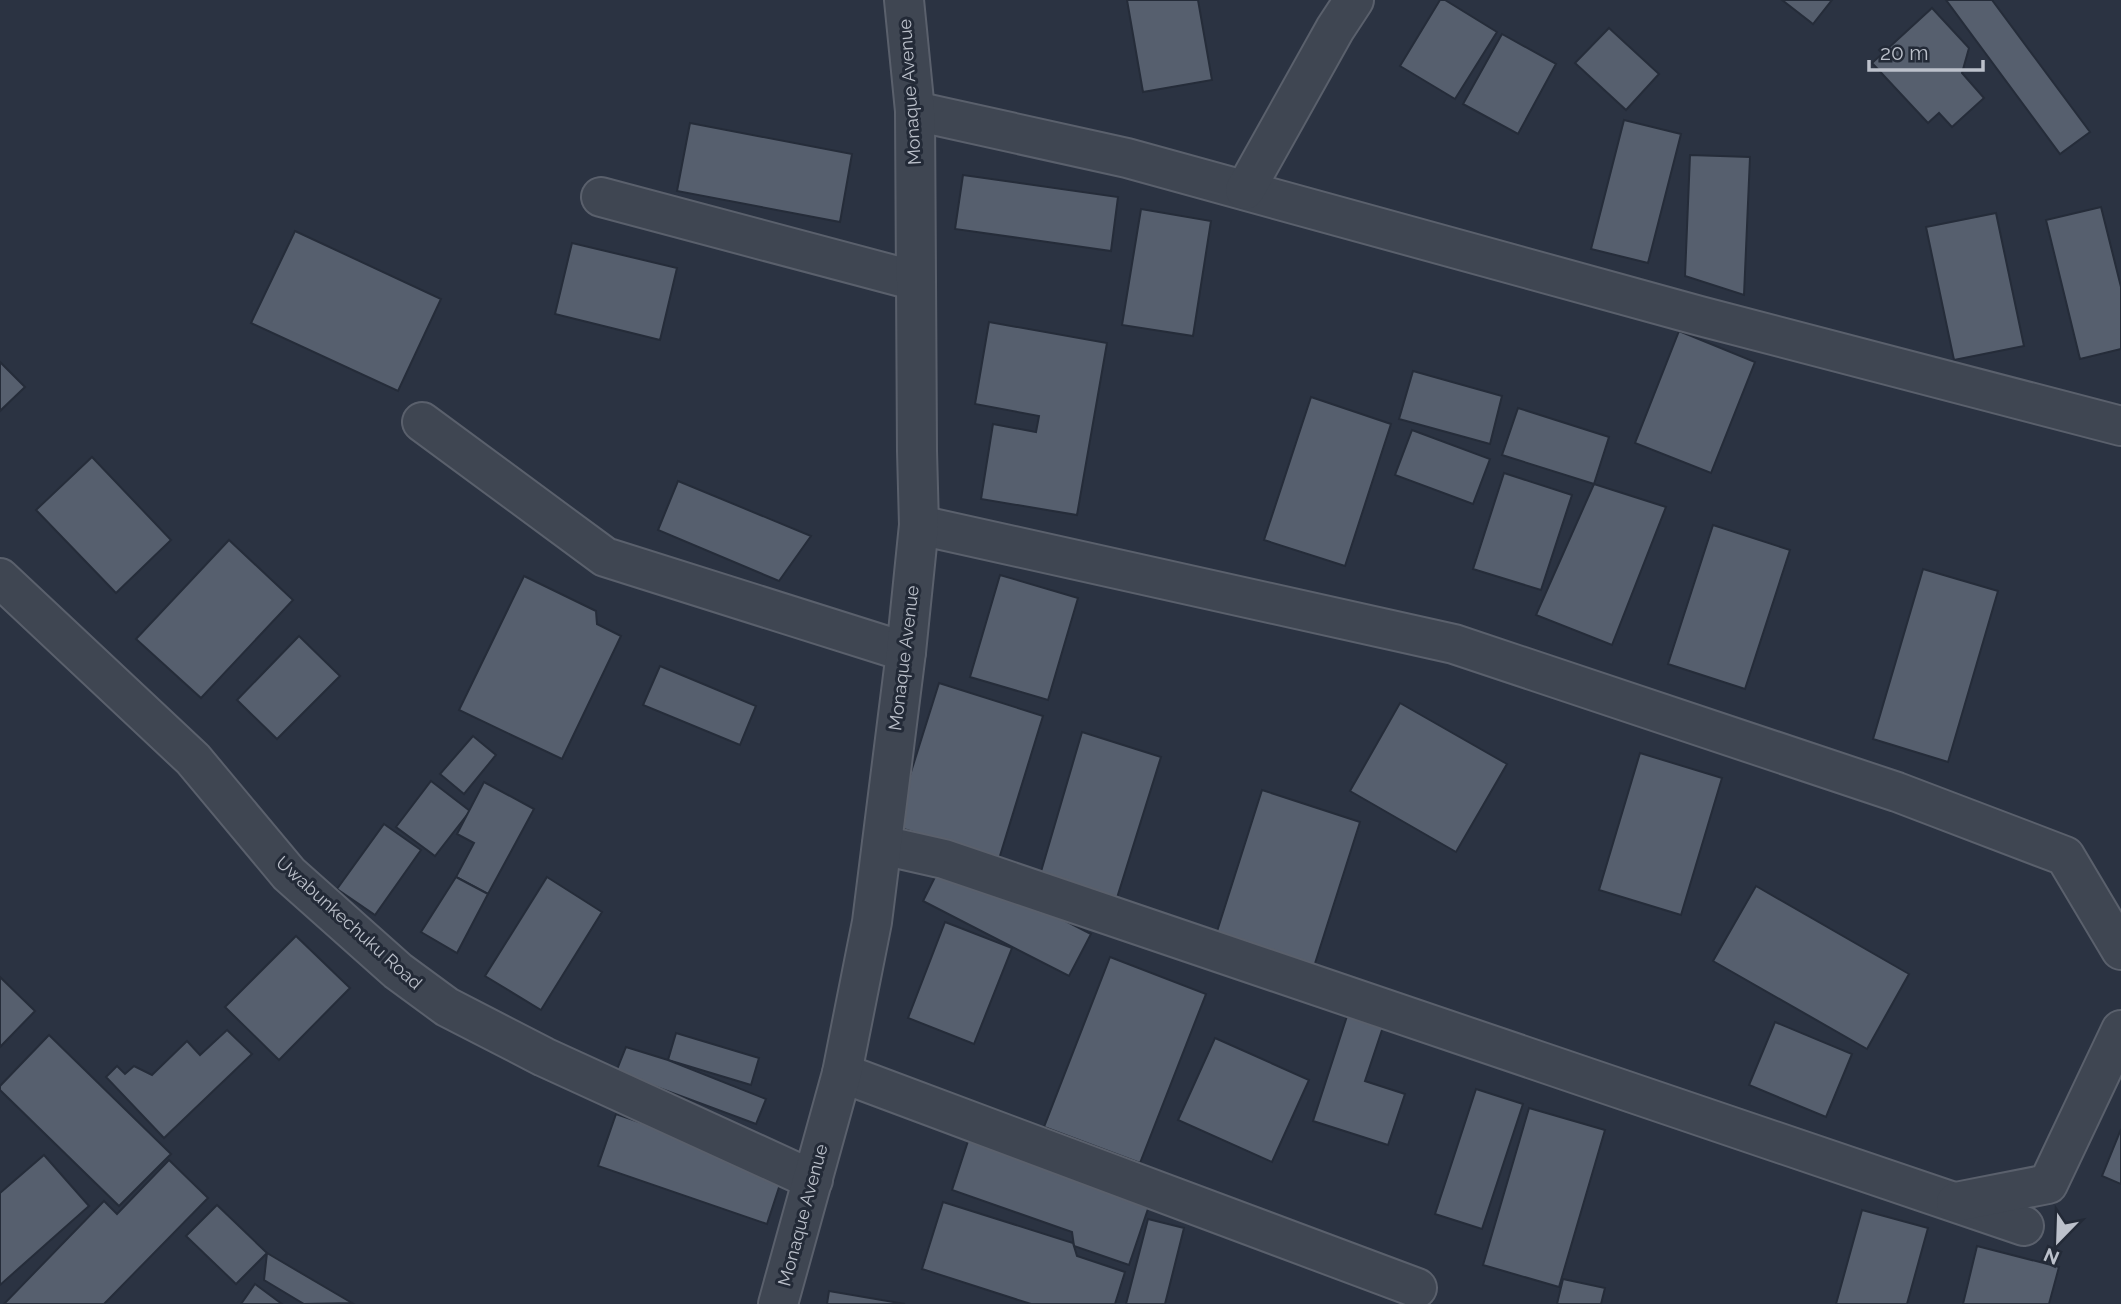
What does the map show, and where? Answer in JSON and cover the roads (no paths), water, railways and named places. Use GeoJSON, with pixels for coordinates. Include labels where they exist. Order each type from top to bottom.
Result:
{"type":"FeatureCollection","features":[{"type":"Feature","properties":{"kind":"street","name":"Monaque Avenue"},"geometry":{"type":"LineString","coordinates":[[778,1304],[842,1073],[872,922],[919,525],[915,111],[904,0]]}},
{"type":"Feature","properties":{"kind":"street"},"geometry":{"type":"LineString","coordinates":[[1245,190],[1354,0]]}},
{"type":"Feature","properties":{"kind":"street"},"geometry":{"type":"LineString","coordinates":[[915,111],[1127,158],[1700,316],[2121,426]]}},
{"type":"Feature","properties":{"kind":"street"},"geometry":{"type":"LineString","coordinates":[[601,197],[916,281]]}},
{"type":"Feature","properties":{"kind":"street"},"geometry":{"type":"LineString","coordinates":[[422,422],[605,557],[906,652]]}},
{"type":"Feature","properties":{"kind":"street"},"geometry":{"type":"LineString","coordinates":[[919,525],[1454,644],[1898,792],[2065,856],[2121,950]]}},
{"type":"Feature","properties":{"kind":"street","name":"Uwabunkechuku Road"},"geometry":{"type":"LineString","coordinates":[[0,578],[192,759],[289,874],[398,971],[447,1007],[544,1057],[813,1180]]}},
{"type":"Feature","properties":{"kind":"street"},"geometry":{"type":"LineString","coordinates":[[882,845],[944,859],[2024,1226]]}},
{"type":"Feature","properties":{"kind":"street"},"geometry":{"type":"LineString","coordinates":[[1954,1203],[2048,1184],[2121,1030]]}},
{"type":"Feature","properties":{"kind":"street"},"geometry":{"type":"LineString","coordinates":[[842,1073],[1417,1288]]}}]}
